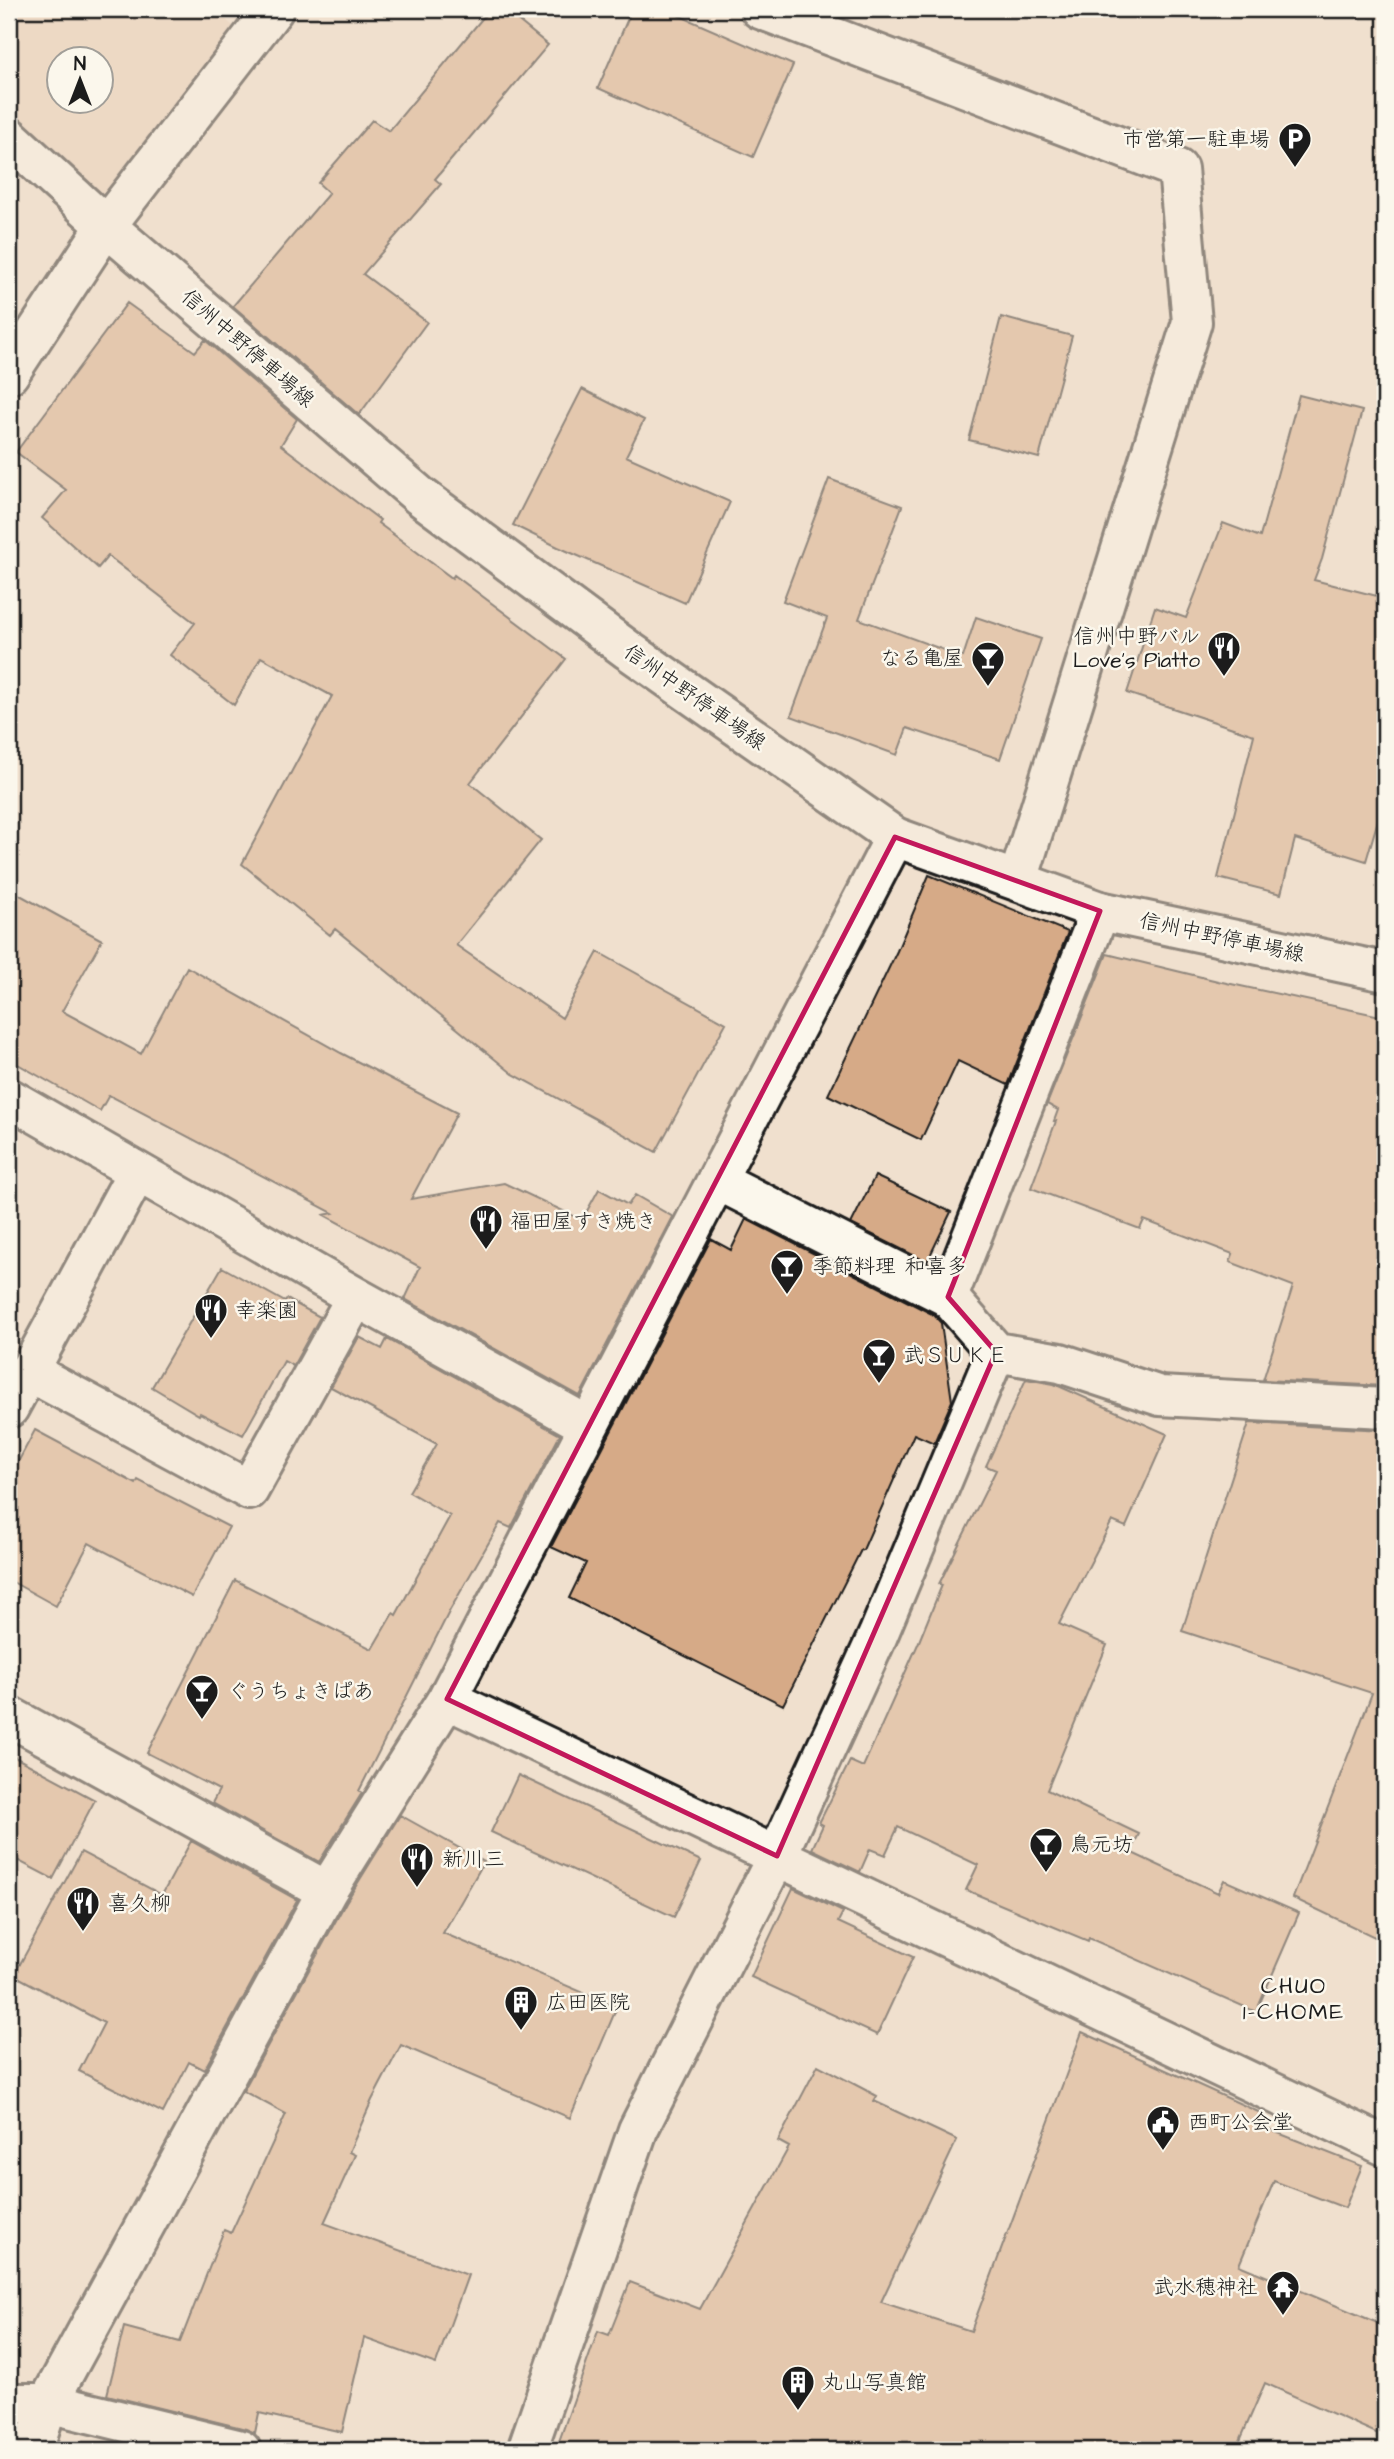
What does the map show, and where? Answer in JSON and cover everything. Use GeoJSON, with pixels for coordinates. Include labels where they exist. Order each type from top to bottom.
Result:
{"type":"FeatureCollection","features":[{"type":"Feature","properties":{"kind":"street"},"geometry":{"type":"LineString","coordinates":[[9,374],[106,226],[274,9]]}},
{"type":"Feature","properties":{"kind":"street"},"geometry":{"type":"LineString","coordinates":[[760,9],[1178,169],[1192,322],[1018,880]]}},
{"type":"Feature","properties":{"kind":"street","name":"信州中野停車場線"},"geometry":{"type":"LineString","coordinates":[[9,137],[106,226],[420,496],[628,650],[895,837],[1100,911],[1385,972]]}},
{"type":"Feature","properties":{"kind":"street"},"geometry":{"type":"LineString","coordinates":[[33,2450],[48,2403],[327,1891],[447,1699],[587,1425],[895,837]]}},
{"type":"Feature","properties":{"kind":"street"},"geometry":{"type":"LineString","coordinates":[[948,1297],[1100,911]]}},
{"type":"Feature","properties":{"kind":"street"},"geometry":{"type":"LineString","coordinates":[[9,1098],[356,1297],[587,1425]]}},
{"type":"Feature","properties":{"kind":"street"},"geometry":{"type":"LineString","coordinates":[[9,1408],[137,1172]]}},
{"type":"Feature","properties":{"kind":"street"},"geometry":{"type":"LineString","coordinates":[[717,1180],[948,1297],[996,1352],[1060,1363],[1160,1396],[1385,1408]]}},
{"type":"Feature","properties":{"kind":"street"},"geometry":{"type":"LineString","coordinates":[[28,1371],[249,1490],[356,1297]]}},
{"type":"Feature","properties":{"kind":"street"},"geometry":{"type":"LineString","coordinates":[[527,2450],[638,2130],[777,1856],[878,1635],[996,1352]]}},
{"type":"Feature","properties":{"kind":"street"},"geometry":{"type":"LineString","coordinates":[[447,1699],[1385,2146]]}},
{"type":"Feature","properties":{"kind":"street"},"geometry":{"type":"LineString","coordinates":[[9,1716],[327,1891]]}},
{"type":"Feature","properties":{"kind":"street"},"geometry":{"type":"LineString","coordinates":[[9,2403],[48,2403],[241,2450]]}},
{"type":"Feature","properties":{"kind":"highlighted area"},"geometry":{"type":"Polygon","coordinates":[[[895,837],[1100,911],[948,1297],[996,1352],[777,1856],[447,1699],[895,837]]]}},
{"type":"Feature","properties":{"kind":"shaded area"},"geometry":{"type":"Polygon","coordinates":[[[9,9],[213,9],[250,40],[106,226],[9,137],[9,9]]]}},
{"type":"Feature","properties":{"kind":"building"},"geometry":{"type":"Polygon","coordinates":[[[490,9],[504,9],[548,45],[435,179],[441,184],[363,274],[427,322],[359,415],[233,306],[329,193],[318,183],[372,120],[389,131],[490,9]]]}},
{"type":"Feature","properties":{"kind":"building"},"geometry":{"type":"Polygon","coordinates":[[[632,9],[664,9],[793,65],[753,157],[598,88],[632,9]]]}},
{"type":"Feature","properties":{"kind":"building"},"geometry":{"type":"Polygon","coordinates":[[[127,303],[195,352],[205,340],[297,419],[281,445],[380,520],[378,523],[452,578],[454,575],[566,659],[470,783],[541,840],[456,945],[562,1018],[598,952],[726,1023],[656,1152],[513,1074],[335,929],[330,935],[242,864],[332,696],[261,657],[234,705],[170,655],[195,623],[108,556],[98,568],[42,518],[66,490],[16,452],[127,303]]]}},
{"type":"Feature","properties":{"kind":"building"},"geometry":{"type":"Polygon","coordinates":[[[1001,317],[1072,336],[1039,458],[969,440],[1001,317]]]}},
{"type":"Feature","properties":{"kind":"building"},"geometry":{"type":"Polygon","coordinates":[[[582,389],[644,420],[626,456],[730,502],[685,603],[513,525],[582,389]]]}},
{"type":"Feature","properties":{"kind":"building"},"geometry":{"type":"Polygon","coordinates":[[[1299,395],[1362,411],[1314,580],[1385,598],[1385,796],[1366,861],[1295,839],[1281,894],[1218,878],[1254,735],[1127,693],[1155,607],[1186,618],[1223,523],[1260,537],[1299,395]]]}},
{"type":"Feature","properties":{"kind":"building"},"geometry":{"type":"Polygon","coordinates":[[[829,479],[902,506],[859,619],[963,657],[976,617],[1041,639],[1000,759],[907,728],[897,755],[791,716],[827,618],[783,601],[829,479]]]}},
{"type":"Feature","properties":{"kind":"building"},"geometry":{"type":"Polygon","coordinates":[[[929,875],[1068,932],[1008,1085],[958,1061],[921,1140],[828,1095],[897,951],[929,875]]]}},
{"type":"Feature","properties":{"kind":"building"},"geometry":{"type":"Polygon","coordinates":[[[9,889],[102,940],[62,1011],[141,1054],[187,967],[341,1053],[457,1113],[411,1199],[504,1183],[582,1220],[599,1189],[628,1205],[635,1195],[673,1217],[580,1396],[405,1299],[420,1267],[324,1215],[333,1213],[109,1095],[100,1111],[9,1059],[9,889]]]}},
{"type":"Feature","properties":{"kind":"building"},"geometry":{"type":"Polygon","coordinates":[[[1107,954],[1385,1017],[1385,1386],[1263,1380],[1293,1286],[1230,1262],[1233,1254],[1144,1220],[1140,1229],[1031,1188],[1056,1121],[1058,1110],[1047,1104],[1107,954]]]}},
{"type":"Feature","properties":{"kind":"building"},"geometry":{"type":"Polygon","coordinates":[[[875,1176],[951,1212],[927,1262],[851,1224],[875,1176]]]}},
{"type":"Feature","properties":{"kind":"building"},"geometry":{"type":"Polygon","coordinates":[[[746,1219],[934,1315],[941,1323],[952,1401],[934,1443],[914,1434],[863,1550],[783,1705],[569,1598],[586,1563],[551,1547],[711,1239],[731,1250],[746,1219]]]}},
{"type":"Feature","properties":{"kind":"building"},"geometry":{"type":"Polygon","coordinates":[[[222,1267],[285,1302],[287,1299],[320,1317],[293,1366],[284,1361],[243,1435],[200,1413],[199,1415],[152,1387],[222,1267]]]}},
{"type":"Feature","properties":{"kind":"building"},"geometry":{"type":"Polygon","coordinates":[[[359,1337],[382,1349],[387,1339],[560,1435],[511,1528],[500,1523],[450,1610],[359,1791],[362,1793],[319,1862],[212,1803],[219,1790],[147,1753],[235,1580],[372,1649],[393,1613],[396,1615],[450,1516],[409,1492],[437,1444],[331,1387],[359,1337]]]}},
{"type":"Feature","properties":{"kind":"building"},"geometry":{"type":"Polygon","coordinates":[[[1026,1379],[1054,1384],[1167,1434],[1126,1527],[1112,1521],[1059,1624],[1107,1645],[1047,1790],[1139,1834],[1130,1852],[1218,1893],[1224,1880],[1299,1913],[1256,2012],[1089,1938],[1088,1941],[966,1890],[978,1865],[898,1827],[885,1855],[870,1849],[860,1872],[812,1849],[823,1825],[819,1823],[850,1761],[863,1767],[918,1644],[942,1585],[939,1584],[996,1470],[986,1466],[1026,1379]]]}},
{"type":"Feature","properties":{"kind":"building"},"geometry":{"type":"Polygon","coordinates":[[[1249,1423],[1385,1430],[1385,1942],[1293,1898],[1372,1693],[1182,1631],[1249,1423]]]}},
{"type":"Feature","properties":{"kind":"building"},"geometry":{"type":"Polygon","coordinates":[[[35,1430],[136,1484],[138,1480],[229,1527],[192,1597],[89,1543],[56,1606],[9,1580],[9,1479],[35,1430]]]}},
{"type":"Feature","properties":{"kind":"building"},"geometry":{"type":"Polygon","coordinates":[[[9,1754],[95,1800],[53,1879],[9,1856],[9,1754]]]}},
{"type":"Feature","properties":{"kind":"building"},"geometry":{"type":"Polygon","coordinates":[[[518,1775],[701,1861],[674,1917],[491,1832],[518,1775]]]}},
{"type":"Feature","properties":{"kind":"building"},"geometry":{"type":"Polygon","coordinates":[[[400,1815],[484,1862],[443,1933],[617,2007],[570,2118],[401,2045],[349,2152],[355,2155],[324,2223],[468,2275],[436,2364],[364,2338],[342,2432],[259,2413],[255,2433],[107,2395],[124,2327],[180,2342],[224,2230],[231,2233],[286,2114],[243,2091],[346,1902],[400,1815]]]}},
{"type":"Feature","properties":{"kind":"building"},"geometry":{"type":"Polygon","coordinates":[[[191,1841],[297,1900],[204,2070],[189,2062],[163,2113],[79,2071],[104,2023],[14,1975],[81,1852],[162,1895],[191,1841]]]}},
{"type":"Feature","properties":{"kind":"building"},"geometry":{"type":"Polygon","coordinates":[[[793,1888],[843,1912],[838,1922],[913,1957],[877,2035],[751,1977],[793,1888]]]}},
{"type":"Feature","properties":{"kind":"building"},"geometry":{"type":"Polygon","coordinates":[[[1082,2032],[1263,2114],[1258,2125],[1362,2166],[1345,2208],[1274,2181],[1239,2265],[1385,2326],[1385,2437],[1265,2383],[1236,2450],[556,2450],[598,2331],[609,2335],[630,2282],[700,2309],[789,2147],[778,2141],[818,2065],[877,2096],[874,2101],[957,2140],[881,2302],[971,2331],[1082,2032]]]}},
{"type":"Feature","properties":{"kind":"place","name":"市営第一駐車場"},"geometry":{"type":"Point","coordinates":[1295,169]}},
{"type":"Feature","properties":{"kind":"place","name":"信州中野バル Love’s Piatto"},"geometry":{"type":"Point","coordinates":[1224,678]}},
{"type":"Feature","properties":{"kind":"place","name":"なる亀屋"},"geometry":{"type":"Point","coordinates":[988,688]}},
{"type":"Feature","properties":{"kind":"place","name":"福田屋すき焼き"},"geometry":{"type":"Point","coordinates":[486,1251]}},
{"type":"Feature","properties":{"kind":"place","name":"季節料理 和喜多"},"geometry":{"type":"Point","coordinates":[787,1296]}},
{"type":"Feature","properties":{"kind":"place","name":"幸楽園"},"geometry":{"type":"Point","coordinates":[211,1340]}},
{"type":"Feature","properties":{"kind":"place","name":"武ＳＵＫＥ"},"geometry":{"type":"Point","coordinates":[879,1385]}},
{"type":"Feature","properties":{"kind":"place","name":"ぐうちょきぱあ"},"geometry":{"type":"Point","coordinates":[202,1721]}},
{"type":"Feature","properties":{"kind":"place","name":"鳥元坊"},"geometry":{"type":"Point","coordinates":[1046,1874]}},
{"type":"Feature","properties":{"kind":"place","name":"新川三"},"geometry":{"type":"Point","coordinates":[417,1889]}},
{"type":"Feature","properties":{"kind":"place","name":"喜久柳"},"geometry":{"type":"Point","coordinates":[83,1933]}},
{"type":"Feature","properties":{"kind":"place","name":"広田医院"},"geometry":{"type":"Point","coordinates":[521,2032]}},
{"type":"Feature","properties":{"kind":"place","name":"西町公会堂"},"geometry":{"type":"Point","coordinates":[1163,2152]}},
{"type":"Feature","properties":{"kind":"place","name":"武水穂神社"},"geometry":{"type":"Point","coordinates":[1283,2317]}},
{"type":"Feature","properties":{"kind":"place","name":"丸山写真館"},"geometry":{"type":"Point","coordinates":[798,2412]}},
{"type":"Feature","properties":{"kind":"district","name":"CHUO 1-CHOME"},"geometry":{"type":"Point","coordinates":[1294,1998]}}]}
